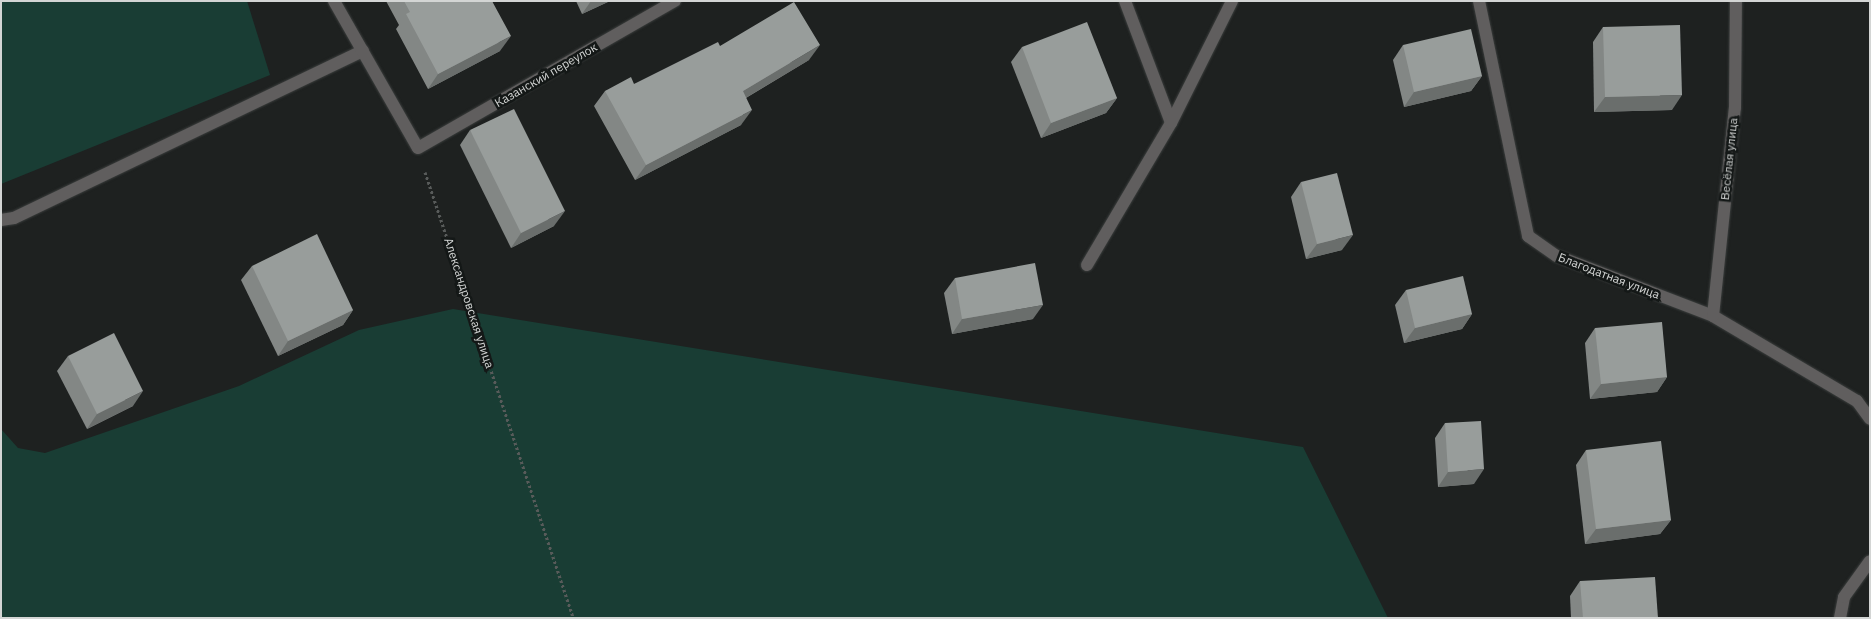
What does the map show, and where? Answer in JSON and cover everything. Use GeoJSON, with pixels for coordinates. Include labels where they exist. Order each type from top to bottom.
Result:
{"type":"FeatureCollection","features":[{"type":"Feature","properties":{"kind":"street"},"geometry":{"type":"LineString","coordinates":[[334,1],[418,148]]}},
{"type":"Feature","properties":{"kind":"street","name":"Казанский переулок"},"geometry":{"type":"LineString","coordinates":[[418,148],[675,1]]}},
{"type":"Feature","properties":{"kind":"street"},"geometry":{"type":"LineString","coordinates":[[1125,1],[1171,123]]}},
{"type":"Feature","properties":{"kind":"street"},"geometry":{"type":"LineString","coordinates":[[1087,265],[1171,123],[1232,1]]}},
{"type":"Feature","properties":{"kind":"street","name":"Благодатная улица"},"geometry":{"type":"LineString","coordinates":[[1479,1],[1528,236],[1557,256],[1712,316],[1857,401],[1870,419]]}},
{"type":"Feature","properties":{"kind":"street","name":"Весёлая улица"},"geometry":{"type":"LineString","coordinates":[[1712,316],[1735,108],[1736,1]]}},
{"type":"Feature","properties":{"kind":"street"},"geometry":{"type":"LineString","coordinates":[[1,220],[14,218],[362,51]]}},
{"type":"Feature","properties":{"kind":"street"},"geometry":{"type":"LineString","coordinates":[[1840,618],[1844,597],[1870,561]]}},
{"type":"Feature","properties":{"kind":"path","name":"Александровская улица"},"geometry":{"type":"LineString","coordinates":[[418,148],[572,618]]}},
{"type":"Feature","properties":{"kind":"green space"},"geometry":{"type":"Polygon","coordinates":[[[1,1],[247,1],[270,75],[1,184],[1,1]]]}},
{"type":"Feature","properties":{"kind":"green space"},"geometry":{"type":"Polygon","coordinates":[[[453,309],[1303,447],[1388,618],[1,618],[1,429],[18,448],[45,453],[239,386],[359,330],[453,309]]]}},
{"type":"Feature","properties":{"kind":"building"},"geometry":{"type":"Polygon","coordinates":[[[404,1],[492,1],[511,36],[438,74],[406,14],[410,12],[404,1]]]}},
{"type":"Feature","properties":{"kind":"building"},"geometry":{"type":"Polygon","coordinates":[[[794,2],[820,45],[743,91],[752,110],[646,165],[605,91],[631,77],[634,84],[718,42],[720,46],[794,2]]]}},
{"type":"Feature","properties":{"kind":"building"},"geometry":{"type":"Polygon","coordinates":[[[1087,22],[1117,98],[1051,123],[1022,47],[1087,22]]]}},
{"type":"Feature","properties":{"kind":"building"},"geometry":{"type":"Polygon","coordinates":[[[1680,25],[1682,95],[1605,97],[1603,27],[1680,25]]]}},
{"type":"Feature","properties":{"kind":"building"},"geometry":{"type":"Polygon","coordinates":[[[1471,29],[1482,76],[1414,92],[1403,45],[1471,29]]]}},
{"type":"Feature","properties":{"kind":"building"},"geometry":{"type":"Polygon","coordinates":[[[514,109],[565,211],[521,233],[470,130],[514,109]]]}},
{"type":"Feature","properties":{"kind":"building"},"geometry":{"type":"Polygon","coordinates":[[[1337,173],[1353,235],[1317,244],[1301,182],[1337,173]]]}},
{"type":"Feature","properties":{"kind":"building"},"geometry":{"type":"Polygon","coordinates":[[[317,234],[353,310],[288,341],[252,266],[317,234]]]}},
{"type":"Feature","properties":{"kind":"building"},"geometry":{"type":"Polygon","coordinates":[[[1035,263],[1043,305],[962,319],[955,278],[1035,263]]]}},
{"type":"Feature","properties":{"kind":"building"},"geometry":{"type":"Polygon","coordinates":[[[1463,276],[1472,314],[1415,328],[1406,290],[1463,276]]]}},
{"type":"Feature","properties":{"kind":"building"},"geometry":{"type":"Polygon","coordinates":[[[1662,322],[1667,377],[1601,384],[1595,328],[1662,322]]]}},
{"type":"Feature","properties":{"kind":"building"},"geometry":{"type":"Polygon","coordinates":[[[114,333],[143,391],[97,414],[68,356],[114,333]]]}},
{"type":"Feature","properties":{"kind":"building"},"geometry":{"type":"Polygon","coordinates":[[[1481,421],[1484,469],[1448,472],[1445,423],[1481,421]]]}},
{"type":"Feature","properties":{"kind":"building"},"geometry":{"type":"Polygon","coordinates":[[[1661,441],[1671,520],[1596,529],[1586,450],[1661,441]]]}},
{"type":"Feature","properties":{"kind":"building"},"geometry":{"type":"Polygon","coordinates":[[[1655,577],[1658,618],[1583,618],[1580,581],[1655,577]]]}}]}
